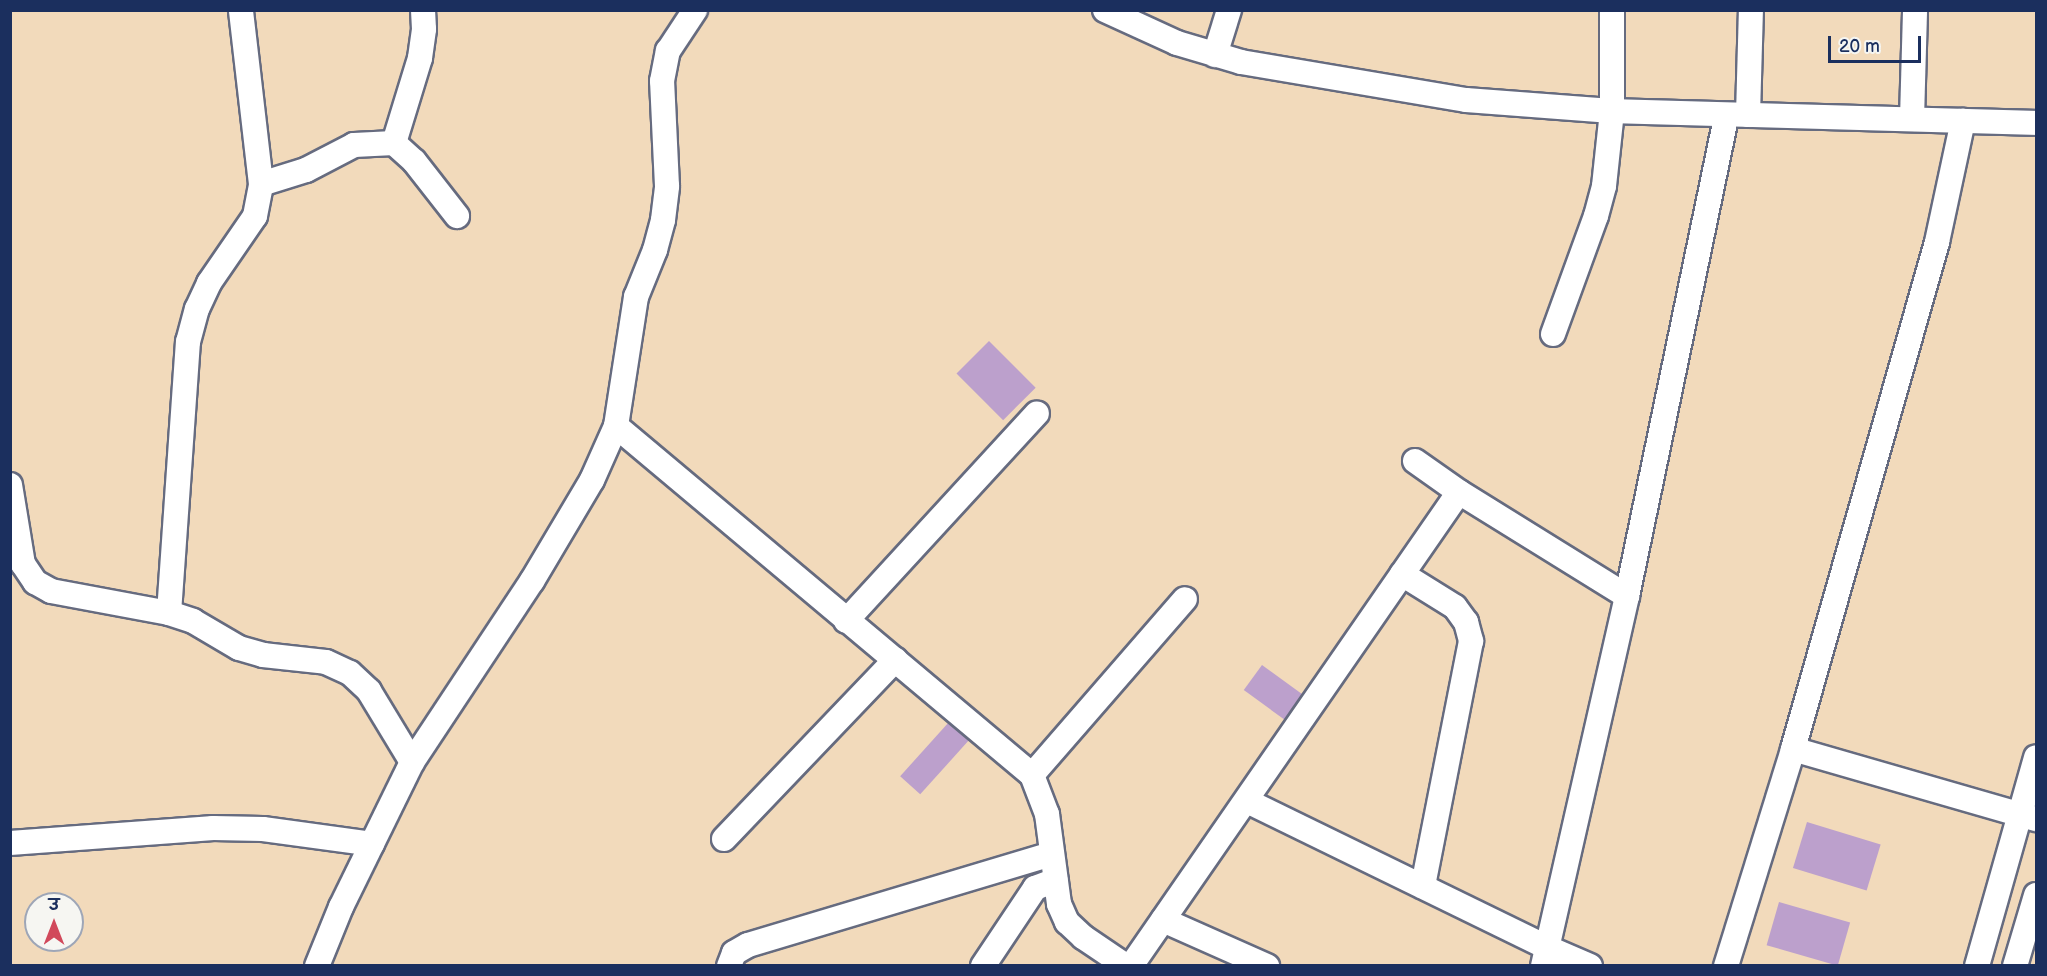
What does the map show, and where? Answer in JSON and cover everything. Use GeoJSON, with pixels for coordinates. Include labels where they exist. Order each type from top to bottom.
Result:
{"type":"FeatureCollection","features":[{"type":"Feature","properties":{"kind":"street"},"geometry":{"type":"LineString","coordinates":[[169,613],[188,342],[197,309],[209,283],[255,216],[261,184],[241,10]]}},
{"type":"Feature","properties":{"kind":"street"},"geometry":{"type":"LineString","coordinates":[[394,143],[420,58],[424,29],[423,10]]}},
{"type":"Feature","properties":{"kind":"street"},"geometry":{"type":"LineString","coordinates":[[317,966],[412,762],[532,581],[592,480],[616,426],[636,297],[655,250],[663,220],[667,186],[662,81],[668,51],[695,10]]}},
{"type":"Feature","properties":{"kind":"street"},"geometry":{"type":"LineString","coordinates":[[1105,10],[1148,31],[1215,55],[1279,70],[1466,100],[1612,111],[2037,123]]}},
{"type":"Feature","properties":{"kind":"street"},"geometry":{"type":"LineString","coordinates":[[1215,55],[1229,10]]}},
{"type":"Feature","properties":{"kind":"street"},"geometry":{"type":"LineString","coordinates":[[1553,334],[1599,206],[1609,157],[1612,111],[1612,10]]}},
{"type":"Feature","properties":{"kind":"street"},"geometry":{"type":"LineString","coordinates":[[1545,956],[1737,115],[1751,10]]}},
{"type":"Feature","properties":{"kind":"street"},"geometry":{"type":"LineString","coordinates":[[1912,119],[1915,10]]}},
{"type":"Feature","properties":{"kind":"street"},"geometry":{"type":"LineString","coordinates":[[1726,966],[1793,749],[1936,242],[1963,121]]}},
{"type":"Feature","properties":{"kind":"street"},"geometry":{"type":"LineString","coordinates":[[261,184],[306,170],[354,145],[394,143],[414,161],[457,216]]}},
{"type":"Feature","properties":{"kind":"street"},"geometry":{"type":"LineString","coordinates":[[846,621],[1037,413]]}},
{"type":"Feature","properties":{"kind":"street"},"geometry":{"type":"LineString","coordinates":[[616,426],[1032,775],[1047,814],[1059,904],[1067,922],[1083,937],[1126,966]]}},
{"type":"Feature","properties":{"kind":"street"},"geometry":{"type":"LineString","coordinates":[[1415,461],[1459,492],[1627,596]]}},
{"type":"Feature","properties":{"kind":"street"},"geometry":{"type":"LineString","coordinates":[[10,485],[23,564],[35,582],[51,591],[169,613],[193,621],[239,648],[263,655],[326,662],[350,673],[369,692],[412,762]]}},
{"type":"Feature","properties":{"kind":"street"},"geometry":{"type":"LineString","coordinates":[[1131,966],[1459,492]]}},
{"type":"Feature","properties":{"kind":"street"},"geometry":{"type":"LineString","coordinates":[[1402,574],[1455,607],[1466,622],[1471,641],[1422,886]]}},
{"type":"Feature","properties":{"kind":"street"},"geometry":{"type":"LineString","coordinates":[[1032,775],[1185,599]]}},
{"type":"Feature","properties":{"kind":"street"},"geometry":{"type":"LineString","coordinates":[[724,839],[894,660]]}},
{"type":"Feature","properties":{"kind":"street"},"geometry":{"type":"LineString","coordinates":[[1793,749],[2028,816]]}},
{"type":"Feature","properties":{"kind":"street"},"geometry":{"type":"LineString","coordinates":[[1977,966],[2028,816],[2037,757]]}},
{"type":"Feature","properties":{"kind":"street"},"geometry":{"type":"LineString","coordinates":[[1247,801],[1422,886],[1545,956],[1590,966]]}},
{"type":"Feature","properties":{"kind":"street"},"geometry":{"type":"LineString","coordinates":[[10,843],[213,828],[263,829],[372,844]]}},
{"type":"Feature","properties":{"kind":"street"},"geometry":{"type":"LineString","coordinates":[[729,966],[734,953],[748,945],[1051,854]]}},
{"type":"Feature","properties":{"kind":"street"},"geometry":{"type":"LineString","coordinates":[[983,966],[1035,888],[1056,880]]}},
{"type":"Feature","properties":{"kind":"street"},"geometry":{"type":"LineString","coordinates":[[2015,966],[2037,895]]}},
{"type":"Feature","properties":{"kind":"street"},"geometry":{"type":"LineString","coordinates":[[1163,920],[1267,966]]}},
{"type":"Feature","properties":{"kind":"building"},"geometry":{"type":"Polygon","coordinates":[[[989,341],[1036,388],[1003,420],[956,374],[989,341]]]}},
{"type":"Feature","properties":{"kind":"building"},"geometry":{"type":"Polygon","coordinates":[[[1262,665],[1308,699],[1290,724],[1244,690],[1262,665]]]}},
{"type":"Feature","properties":{"kind":"building"},"geometry":{"type":"Polygon","coordinates":[[[949,722],[969,740],[920,794],[900,776],[949,722]]]}},
{"type":"Feature","properties":{"kind":"building"},"geometry":{"type":"Polygon","coordinates":[[[1807,822],[1881,845],[1867,890],[1793,868],[1807,822]]]}},
{"type":"Feature","properties":{"kind":"building"},"geometry":{"type":"Polygon","coordinates":[[[1779,902],[1850,922],[1838,966],[1767,945],[1779,902]]]}}]}
